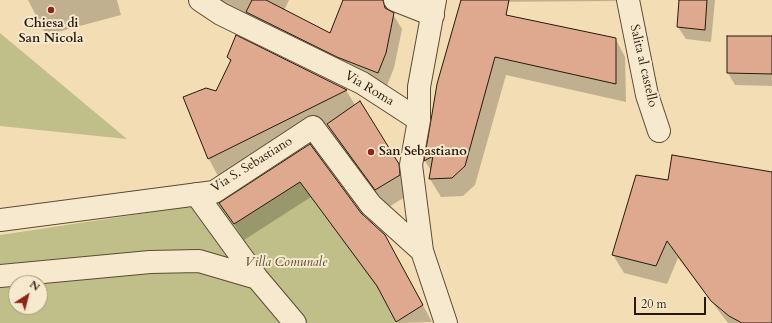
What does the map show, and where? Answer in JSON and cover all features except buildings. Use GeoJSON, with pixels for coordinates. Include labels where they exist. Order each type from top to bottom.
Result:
{"type":"FeatureCollection","features":[{"type":"Feature","properties":{"kind":"street","name":"Via Roma"},"geometry":{"type":"LineString","coordinates":[[200,0],[221,14],[362,83],[419,120]]}},
{"type":"Feature","properties":{"kind":"street"},"geometry":{"type":"LineString","coordinates":[[396,0],[434,8],[419,87],[419,120],[411,165],[422,251],[446,323]]}},
{"type":"Feature","properties":{"kind":"street","name":"Salita al castello"},"geometry":{"type":"LineString","coordinates":[[628,0],[647,95],[659,131]]}},
{"type":"Feature","properties":{"kind":"street","name":"Via S. Sebastiano"},"geometry":{"type":"LineString","coordinates":[[0,220],[214,192],[313,127],[370,205],[422,251]]}},
{"type":"Feature","properties":{"kind":"street"},"geometry":{"type":"LineString","coordinates":[[196,194],[257,278],[295,323]]}},
{"type":"Feature","properties":{"kind":"street"},"geometry":{"type":"LineString","coordinates":[[0,276],[150,262],[199,261],[257,278]]}},
{"type":"Feature","properties":{"kind":"green space"},"geometry":{"type":"Polygon","coordinates":[[[0,33],[127,139],[0,126],[0,33]]]}},
{"type":"Feature","properties":{"kind":"green space","name":"Villa Comunale"},"geometry":{"type":"Polygon","coordinates":[[[300,182],[377,286],[397,323],[0,323],[0,235],[219,202],[234,224],[300,182]]]}},
{"type":"Feature","properties":{"kind":"place","name":"Chiesa di San Nicola"},"geometry":{"type":"Point","coordinates":[51,10]}},
{"type":"Feature","properties":{"kind":"place","name":"San Sebastiano"},"geometry":{"type":"Point","coordinates":[371,152]}}]}
